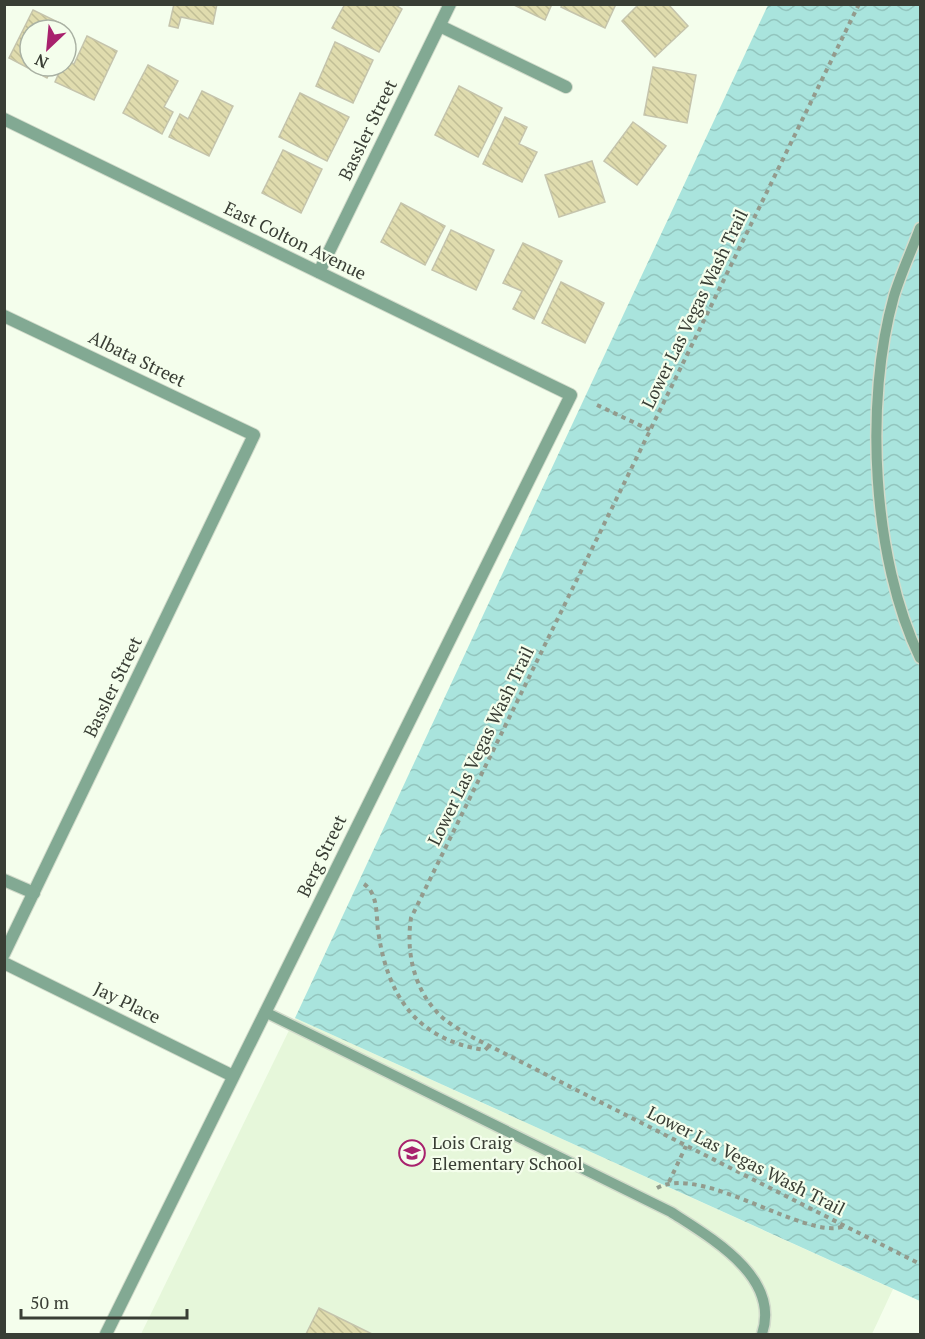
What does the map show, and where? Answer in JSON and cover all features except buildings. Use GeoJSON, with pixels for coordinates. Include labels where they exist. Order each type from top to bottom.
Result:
{"type":"FeatureCollection","features":[{"type":"Feature","properties":{"kind":"street","name":"Bassler Street"},"geometry":{"type":"LineString","coordinates":[[319,272],[450,4]]}},
{"type":"Feature","properties":{"kind":"street"},"geometry":{"type":"LineString","coordinates":[[440,26],[566,87]]}},
{"type":"Feature","properties":{"kind":"street","name":"East Colton Avenue"},"geometry":{"type":"LineString","coordinates":[[4,119],[571,394]]}},
{"type":"Feature","properties":{"kind":"street","name":"Albata Street"},"geometry":{"type":"LineString","coordinates":[[4,316],[254,435]]}},
{"type":"Feature","properties":{"kind":"street","name":"Berg Street"},"geometry":{"type":"LineString","coordinates":[[106,1335],[571,394]]}},
{"type":"Feature","properties":{"kind":"street","name":"Bassler Street"},"geometry":{"type":"LineString","coordinates":[[4,954],[254,435]]}},
{"type":"Feature","properties":{"kind":"street"},"geometry":{"type":"LineString","coordinates":[[4,880],[34,893]]}},
{"type":"Feature","properties":{"kind":"street","name":"Jay Place"},"geometry":{"type":"LineString","coordinates":[[4,963],[233,1077]]}},
{"type":"Feature","properties":{"kind":"lane"},"geometry":{"type":"LineString","coordinates":[[921,228],[894,296],[878,386],[877,456],[889,564],[913,644],[921,658]]}},
{"type":"Feature","properties":{"kind":"lane"},"geometry":{"type":"LineString","coordinates":[[265,1012],[671,1212],[720,1245],[757,1283],[766,1322],[762,1335]]}},
{"type":"Feature","properties":{"kind":"path","name":"Lower Las Vegas Wash Trail"},"geometry":{"type":"LineString","coordinates":[[859,4],[411,918],[410,951],[421,987],[436,1011],[466,1034],[921,1264]]}},
{"type":"Feature","properties":{"kind":"path"},"geometry":{"type":"LineString","coordinates":[[597,405],[650,430]]}},
{"type":"Feature","properties":{"kind":"path"},"geometry":{"type":"LineString","coordinates":[[364,884],[371,889],[374,900],[383,965],[393,989],[411,1013],[426,1028],[448,1042],[485,1050],[489,1046]]}},
{"type":"Feature","properties":{"kind":"path"},"geometry":{"type":"LineString","coordinates":[[669,1182],[686,1146]]}},
{"type":"Feature","properties":{"kind":"path"},"geometry":{"type":"LineString","coordinates":[[641,1197],[669,1182],[702,1186],[815,1225],[838,1229],[845,1226]]}},
{"type":"Feature","properties":{"kind":"shaded area","name":"Lois Craig Elementary School"},"geometry":{"type":"Polygon","coordinates":[[[295,1018],[893,1289],[872,1334],[141,1334],[295,1018]]]}},
{"type":"Feature","properties":{"kind":"water"},"geometry":{"type":"Polygon","coordinates":[[[768,5],[920,5],[920,1301],[295,1018],[768,5]]]}},
{"type":"Feature","properties":{"kind":"place","name":"Lois Craig Elementary School"},"geometry":{"type":"Point","coordinates":[412,1153]}}]}
